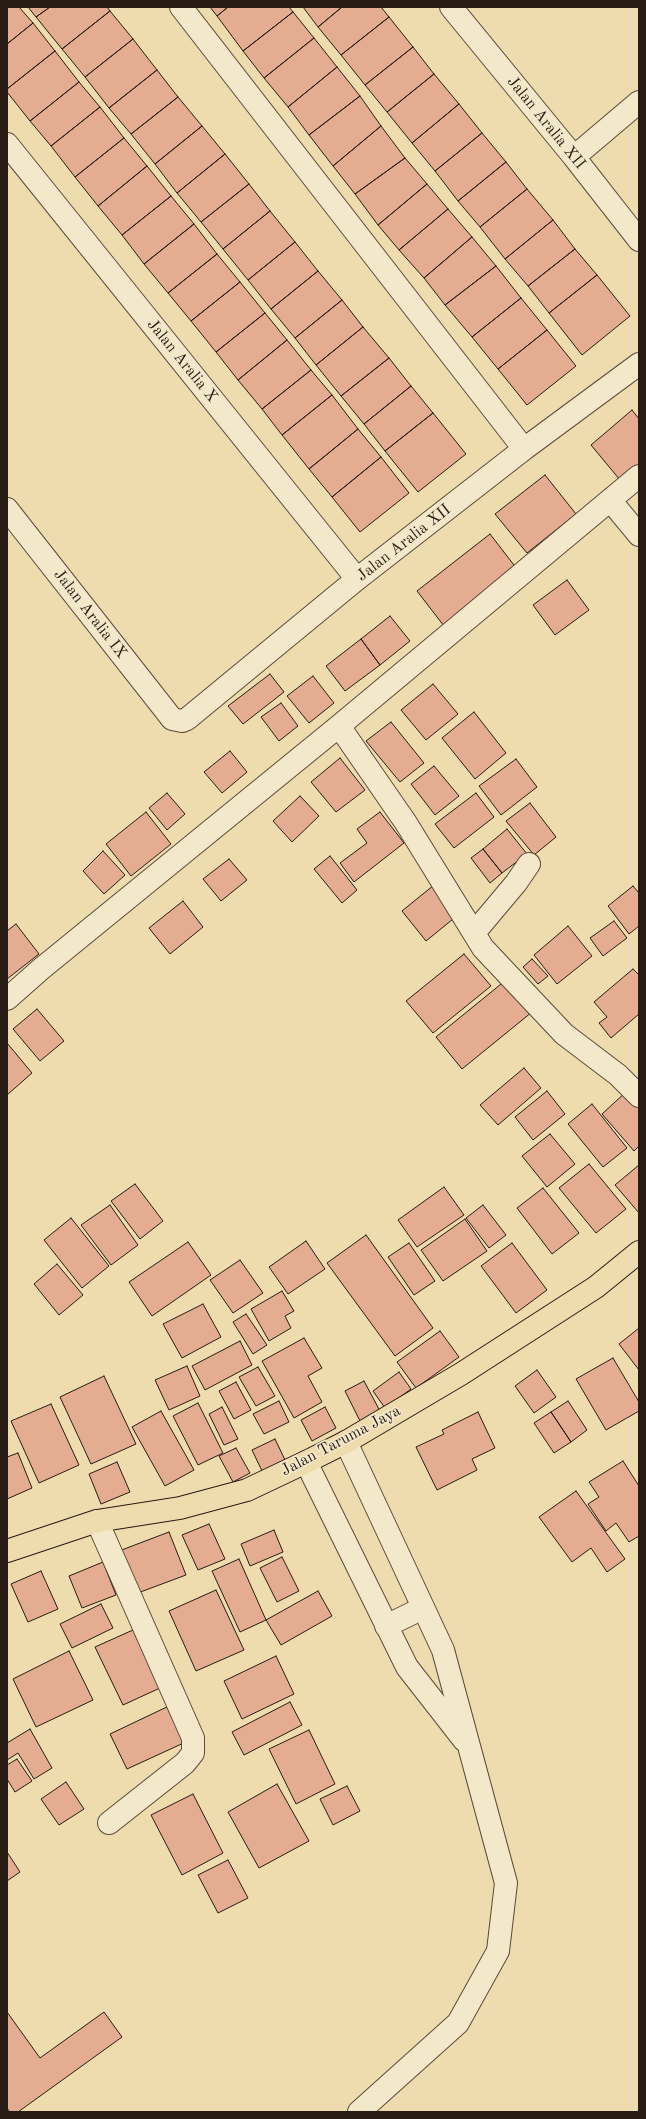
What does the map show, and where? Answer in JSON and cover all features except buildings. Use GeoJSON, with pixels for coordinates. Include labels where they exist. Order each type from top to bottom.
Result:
{"type":"FeatureCollection","features":[{"type":"Feature","properties":{"kind":"main road","name":"Jalan Taruma Jaya"},"geometry":{"type":"LineString","coordinates":[[7,1551],[97,1521],[180,1508],[240,1492],[306,1462],[346,1442],[461,1374],[596,1287],[639,1252]]}},
{"type":"Feature","properties":{"kind":"street"},"geometry":{"type":"LineString","coordinates":[[181,7],[524,449]]}},
{"type":"Feature","properties":{"kind":"street","name":"Jalan Aralia XII"},"geometry":{"type":"LineString","coordinates":[[451,7],[574,157],[639,240]]}},
{"type":"Feature","properties":{"kind":"street"},"geometry":{"type":"LineString","coordinates":[[574,157],[639,102]]}},
{"type":"Feature","properties":{"kind":"street","name":"Jalan Aralia X"},"geometry":{"type":"LineString","coordinates":[[7,144],[357,579]]}},
{"type":"Feature","properties":{"kind":"street","name":"Jalan Aralia XII"},"geometry":{"type":"LineString","coordinates":[[172,719],[182,721],[187,719],[357,579],[524,449],[639,364]]}},
{"type":"Feature","properties":{"kind":"street"},"geometry":{"type":"LineString","coordinates":[[7,999],[41,969],[339,726],[639,476]]}},
{"type":"Feature","properties":{"kind":"street"},"geometry":{"type":"LineString","coordinates":[[610,500],[639,535]]}},
{"type":"Feature","properties":{"kind":"street","name":"Jalan Aralia IX"},"geometry":{"type":"LineString","coordinates":[[7,509],[172,719]]}},
{"type":"Feature","properties":{"kind":"street"},"geometry":{"type":"LineString","coordinates":[[339,726],[406,823],[483,948],[564,1034],[618,1076],[639,1096]]}},
{"type":"Feature","properties":{"kind":"street"},"geometry":{"type":"LineString","coordinates":[[474,933],[516,883],[529,864]]}},
{"type":"Feature","properties":{"kind":"street"},"geometry":{"type":"LineString","coordinates":[[346,1442],[443,1650],[471,1748],[506,1883],[498,1951],[458,2023],[359,2112]]}},
{"type":"Feature","properties":{"kind":"street"},"geometry":{"type":"LineString","coordinates":[[306,1462],[407,1668],[471,1748]]}},
{"type":"Feature","properties":{"kind":"street"},"geometry":{"type":"LineString","coordinates":[[97,1521],[193,1738],[193,1753],[185,1763],[109,1823]]}},
{"type":"Feature","properties":{"kind":"street"},"geometry":{"type":"LineString","coordinates":[[386,1626],[423,1608]]}}]}
